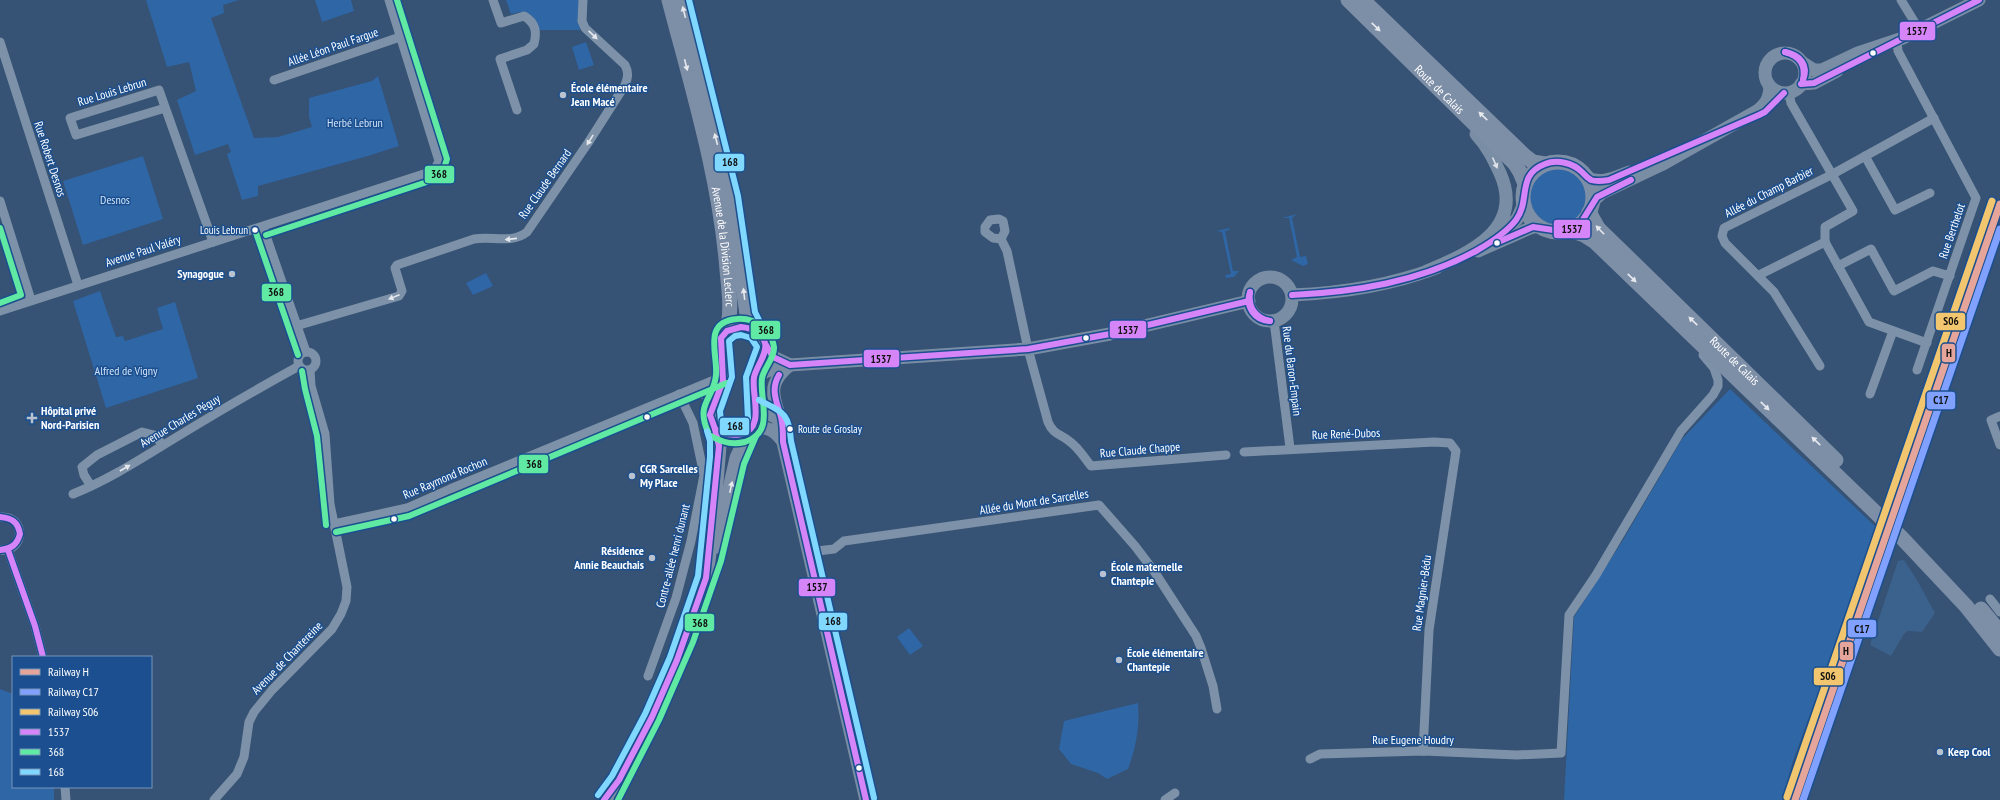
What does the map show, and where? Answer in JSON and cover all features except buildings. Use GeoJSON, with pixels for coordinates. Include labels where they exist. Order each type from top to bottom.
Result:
{"type":"FeatureCollection","features":[{"type":"Feature","properties":{"kind":"main road","name":"Avenue de la Division Leclerc"},"geometry":{"type":"LineString","coordinates":[[669,0],[707,151],[722,220],[730,302],[726,330],[720,344],[724,362],[724,376]]}},
{"type":"Feature","properties":{"kind":"main road","name":"Avenue de la Division Leclerc"},"geometry":{"type":"LineString","coordinates":[[681,0],[730,198],[747,314],[755,330],[764,339],[766,345]]}},
{"type":"Feature","properties":{"kind":"main road","name":"Route de Calais"},"geometry":{"type":"LineString","coordinates":[[1348,0],[1515,164],[1525,184]]}},
{"type":"Feature","properties":{"kind":"main road","name":"Route de Calais"},"geometry":{"type":"LineString","coordinates":[[1363,0],[1525,156],[1533,162],[1545,164]]}},
{"type":"Feature","properties":{"kind":"main road"},"geometry":{"type":"LineString","coordinates":[[1587,178],[1599,181],[1614,178],[1713,136],[1765,112],[1786,93],[1801,84],[1814,83],[1979,0]]}},
{"type":"Feature","properties":{"kind":"main road"},"geometry":{"type":"LineString","coordinates":[[1786,93],[1770,87],[1766,82],[1764,71],[1771,58],[1780,52],[1791,53],[1814,70],[1822,70],[1858,53],[1897,41]]}},
{"type":"Feature","properties":{"kind":"main road"},"geometry":{"type":"LineString","coordinates":[[1801,84],[1805,74],[1803,63]]}},
{"type":"Feature","properties":{"kind":"main road"},"geometry":{"type":"LineString","coordinates":[[1427,271],[1451,260],[1486,239],[1500,222],[1507,201],[1506,186],[1488,149],[1428,78]]}},
{"type":"Feature","properties":{"kind":"main road"},"geometry":{"type":"LineString","coordinates":[[1590,207],[1592,191],[1587,178],[1578,168],[1566,163],[1554,162],[1545,164],[1535,171],[1525,184],[1523,196],[1528,215],[1539,226],[1553,231],[1569,230],[1582,222],[1590,207],[1602,193],[1661,165],[1764,106],[1769,98],[1770,87]]}},
{"type":"Feature","properties":{"kind":"main road"},"geometry":{"type":"LineString","coordinates":[[1482,249],[1514,222],[1520,214],[1524,204]]}},
{"type":"Feature","properties":{"kind":"main road","name":"Route de Calais"},"geometry":{"type":"LineString","coordinates":[[1590,207],[1598,228],[1883,512]]}},
{"type":"Feature","properties":{"kind":"main road"},"geometry":{"type":"LineString","coordinates":[[1292,295],[1360,290],[1427,271],[1465,258],[1530,228],[1539,226]]}},
{"type":"Feature","properties":{"kind":"main road","name":"Route de Calais"},"geometry":{"type":"LineString","coordinates":[[1569,230],[1580,233],[1590,239],[1737,379],[1883,512]]}},
{"type":"Feature","properties":{"kind":"main road"},"geometry":{"type":"LineString","coordinates":[[1269,278],[1281,280],[1290,289],[1292,295],[1290,309],[1286,315],[1274,321],[1260,319],[1250,308],[1248,301],[1252,288],[1262,279],[1269,278]]}},
{"type":"Feature","properties":{"kind":"main road"},"geometry":{"type":"LineString","coordinates":[[754,378],[767,371],[790,365],[1028,349],[1110,334],[1248,301]]}},
{"type":"Feature","properties":{"kind":"main road"},"geometry":{"type":"LineString","coordinates":[[726,330],[740,327],[755,330]]}},
{"type":"Feature","properties":{"kind":"main road"},"geometry":{"type":"LineString","coordinates":[[766,345],[773,357],[790,365]]}},
{"type":"Feature","properties":{"kind":"main road"},"geometry":{"type":"LineString","coordinates":[[609,800],[665,690],[686,637],[719,539],[737,458],[757,418],[753,396],[754,378],[766,345]]}},
{"type":"Feature","properties":{"kind":"main road"},"geometry":{"type":"LineString","coordinates":[[790,365],[778,377],[774,385],[774,394],[866,800]]}},
{"type":"Feature","properties":{"kind":"main road"},"geometry":{"type":"LineString","coordinates":[[706,578],[718,457],[718,440],[710,415],[721,389],[724,376]]}},
{"type":"Feature","properties":{"kind":"main road"},"geometry":{"type":"LineString","coordinates":[[755,407],[775,416],[783,436]]}},
{"type":"Feature","properties":{"kind":"main road"},"geometry":{"type":"LineString","coordinates":[[715,429],[723,434],[730,435],[742,434],[750,430],[767,428],[783,436]]}},
{"type":"Feature","properties":{"kind":"main road"},"geometry":{"type":"LineString","coordinates":[[1883,512],[1973,600],[2000,632]]}},
{"type":"Feature","properties":{"kind":"main road"},"geometry":{"type":"LineString","coordinates":[[1903,532],[1966,606],[2000,649]]}},
{"type":"Feature","properties":{"kind":"main road"},"geometry":{"type":"LineString","coordinates":[[604,800],[619,780]]}},
{"type":"Feature","properties":{"kind":"street"},"geometry":{"type":"LineString","coordinates":[[389,0],[400,37]]}},
{"type":"Feature","properties":{"kind":"street"},"geometry":{"type":"LineString","coordinates":[[493,0],[501,23],[524,16],[530,20],[536,29],[534,44],[527,50],[500,59],[517,110]]}},
{"type":"Feature","properties":{"kind":"street","name":"Rue Claude Bernard"},"geometry":{"type":"LineString","coordinates":[[296,326],[399,296],[402,291],[396,268],[397,265],[474,239],[485,237],[511,239],[518,238],[527,232],[588,143],[625,85],[628,76],[628,71],[625,65],[585,28],[582,21],[583,0]]}},
{"type":"Feature","properties":{"kind":"street"},"geometry":{"type":"LineString","coordinates":[[1901,0],[1920,31]]}},
{"type":"Feature","properties":{"kind":"street","name":"Allée Léon Paul Fargue"},"geometry":{"type":"LineString","coordinates":[[274,80],[400,37]]}},
{"type":"Feature","properties":{"kind":"street","name":"Avenue Paul Valéry"},"geometry":{"type":"LineString","coordinates":[[0,311],[430,172],[436,167],[439,161],[400,37]]}},
{"type":"Feature","properties":{"kind":"street","name":"Rue Berthelot"},"geometry":{"type":"LineString","coordinates":[[1897,41],[1898,50],[1976,198],[1917,370]]}},
{"type":"Feature","properties":{"kind":"street","name":"Rue Robert Desnos"},"geometry":{"type":"LineString","coordinates":[[0,42],[78,285]]}},
{"type":"Feature","properties":{"kind":"street","name":"Rue Louis Lebrun"},"geometry":{"type":"LineString","coordinates":[[165,108],[76,135],[70,118],[159,90],[213,242]]}},
{"type":"Feature","properties":{"kind":"street"},"geometry":{"type":"LineString","coordinates":[[1786,93],[1852,211],[1825,227],[1825,242],[1869,322],[1927,343]]}},
{"type":"Feature","properties":{"kind":"street","name":"Allée du Champ Barbier"},"geometry":{"type":"LineString","coordinates":[[1820,366],[1774,292],[1759,275],[1725,243],[1722,236],[1724,228],[1831,175],[1934,118]]}},
{"type":"Feature","properties":{"kind":"street"},"geometry":{"type":"LineString","coordinates":[[1865,156],[1895,210],[1930,193]]}},
{"type":"Feature","properties":{"kind":"street"},"geometry":{"type":"LineString","coordinates":[[0,201],[31,300]]}},
{"type":"Feature","properties":{"kind":"street"},"geometry":{"type":"LineString","coordinates":[[263,227],[306,352]]}},
{"type":"Feature","properties":{"kind":"street","name":"Rue Claude Chappe"},"geometry":{"type":"LineString","coordinates":[[1002,239],[1007,251],[1028,349],[1051,430],[1069,441],[1091,466],[1226,455]]}},
{"type":"Feature","properties":{"kind":"street"},"geometry":{"type":"LineString","coordinates":[[1759,275],[1825,242]]}},
{"type":"Feature","properties":{"kind":"street"},"geometry":{"type":"LineString","coordinates":[[1838,266],[1871,249],[1894,291],[1933,271],[1950,276]]}},
{"type":"Feature","properties":{"kind":"street","name":"Rue Eugene Houdry"},"geometry":{"type":"LineString","coordinates":[[1310,759],[1320,754],[1423,751],[1517,755],[1561,753],[1569,615],[1596,575],[1680,431],[1712,395],[1718,386],[1718,380],[1714,368],[1684,336],[1668,312]]}},
{"type":"Feature","properties":{"kind":"street","name":"Rue du Baron-Empain"},"geometry":{"type":"LineString","coordinates":[[1274,321],[1290,448]]}},
{"type":"Feature","properties":{"kind":"street"},"geometry":{"type":"LineString","coordinates":[[1870,394],[1893,331]]}},
{"type":"Feature","properties":{"kind":"street"},"geometry":{"type":"LineString","coordinates":[[306,352],[314,354],[316,360],[315,366],[310,370],[304,370],[299,366],[298,357],[306,352]]}},
{"type":"Feature","properties":{"kind":"street","name":"Avenue Charles Péguy"},"geometry":{"type":"LineString","coordinates":[[73,494],[91,486],[299,366]]}},
{"type":"Feature","properties":{"kind":"street"},"geometry":{"type":"LineString","coordinates":[[310,370],[311,386],[325,434],[330,504],[334,524]]}},
{"type":"Feature","properties":{"kind":"street","name":"Rue Raymond Rochon"},"geometry":{"type":"LineString","coordinates":[[334,524],[407,508],[724,376]]}},
{"type":"Feature","properties":{"kind":"street"},"geometry":{"type":"LineString","coordinates":[[682,393],[701,393],[709,397],[714,404]]}},
{"type":"Feature","properties":{"kind":"street","name":"Contre-allée henri dunant"},"geometry":{"type":"LineString","coordinates":[[648,676],[676,598],[691,541],[704,475],[693,423],[682,393]]}},
{"type":"Feature","properties":{"kind":"street"},"geometry":{"type":"LineString","coordinates":[[2000,416],[1991,420],[2000,444]]}},
{"type":"Feature","properties":{"kind":"street"},"geometry":{"type":"LineString","coordinates":[[91,486],[84,475],[82,467],[97,455],[142,432],[154,435],[163,445]]}},
{"type":"Feature","properties":{"kind":"street","name":"Rue René-Dubos"},"geometry":{"type":"LineString","coordinates":[[1244,452],[1290,448],[1450,443]]}},
{"type":"Feature","properties":{"kind":"street","name":"Rue Magnier-Bédu"},"geometry":{"type":"LineString","coordinates":[[1423,751],[1428,630],[1456,451],[1450,443]]}},
{"type":"Feature","properties":{"kind":"street","name":"Allée du Mont de Sarcelles"},"geometry":{"type":"LineString","coordinates":[[809,552],[834,549],[844,541],[1099,505],[1131,541],[1154,571],[1196,636],[1202,648],[1213,686],[1217,709]]}},
{"type":"Feature","properties":{"kind":"street"},"geometry":{"type":"LineString","coordinates":[[0,516],[11,518],[22,524],[20,537],[14,547],[4,550],[35,626],[43,656]]}},
{"type":"Feature","properties":{"kind":"street","name":"Avenue de Chantereine"},"geometry":{"type":"LineString","coordinates":[[214,800],[237,774],[244,757],[249,722],[261,702],[332,629],[341,614],[346,601],[347,587],[334,524]]}},
{"type":"Feature","properties":{"kind":"street"},"geometry":{"type":"LineString","coordinates":[[1990,599],[2000,612]]}},
{"type":"Feature","properties":{"kind":"street"},"geometry":{"type":"LineString","coordinates":[[65,788],[66,800]]}},
{"type":"Feature","properties":{"kind":"street"},"geometry":{"type":"LineString","coordinates":[[1165,800],[1175,793]]}},
{"type":"Feature","properties":{"kind":"green space","name":"Herbé Lebrun"},"geometry":{"type":"Polygon","coordinates":[[[146,0],[239,0],[223,5],[224,13],[211,18],[254,138],[278,137],[312,127],[309,117],[309,98],[372,81],[378,76],[399,146],[258,186],[258,196],[242,200],[227,154],[231,152],[228,144],[195,155],[177,100],[196,91],[189,62],[167,67],[146,0]]]}},
{"type":"Feature","properties":{"kind":"green space"},"geometry":{"type":"Polygon","coordinates":[[[315,0],[351,0],[354,11],[322,22],[315,0]]]}},
{"type":"Feature","properties":{"kind":"green space"},"geometry":{"type":"Polygon","coordinates":[[[506,0],[581,0],[580,30],[539,30],[529,14],[520,12],[511,14],[506,0]]]}},
{"type":"Feature","properties":{"kind":"green space"},"geometry":{"type":"Polygon","coordinates":[[[586,42],[594,65],[579,70],[572,47],[586,42]]]}},
{"type":"Feature","properties":{"kind":"green space","name":"Desnos"},"geometry":{"type":"Polygon","coordinates":[[[143,156],[163,219],[83,245],[63,181],[143,156]]]}},
{"type":"Feature","properties":{"kind":"green space"},"geometry":{"type":"Polygon","coordinates":[[[1558,169],[1569,171],[1578,177],[1584,186],[1586,197],[1584,208],[1578,217],[1569,223],[1558,225],[1547,223],[1538,217],[1532,208],[1530,197],[1532,186],[1538,177],[1547,171],[1558,169]]]}},
{"type":"Feature","properties":{"kind":"green space"},"geometry":{"type":"Polygon","coordinates":[[[1297,214],[1292,218],[1300,257],[1306,256],[1308,264],[1303,266],[1291,260],[1297,257],[1289,218],[1282,218],[1297,214]]]}},
{"type":"Feature","properties":{"kind":"green space"},"geometry":{"type":"Polygon","coordinates":[[[1229,228],[1230,230],[1225,231],[1233,271],[1239,271],[1234,277],[1226,278],[1225,275],[1231,274],[1222,232],[1216,231],[1229,228]]]}},
{"type":"Feature","properties":{"kind":"green space"},"geometry":{"type":"Polygon","coordinates":[[[486,273],[493,286],[473,295],[466,283],[486,273]]]}},
{"type":"Feature","properties":{"kind":"green space","name":"Alfred de Vigny"},"geometry":{"type":"Polygon","coordinates":[[[100,291],[116,337],[123,336],[125,341],[163,329],[157,308],[175,302],[198,378],[106,408],[73,301],[100,291]]]}},
{"type":"Feature","properties":{"kind":"green space"},"geometry":{"type":"Polygon","coordinates":[[[1730,389],[1878,529],[1793,761],[1782,800],[1564,800],[1574,617],[1623,540],[1682,439],[1730,389]]]}},
{"type":"Feature","properties":{"kind":"green space"},"geometry":{"type":"Polygon","coordinates":[[[909,628],[923,646],[910,655],[897,637],[909,628]]]}},
{"type":"Feature","properties":{"kind":"green space"},"geometry":{"type":"Polygon","coordinates":[[[0,689],[12,694],[12,788],[54,788],[54,800],[0,800],[0,689]]]}},
{"type":"Feature","properties":{"kind":"green space"},"geometry":{"type":"Polygon","coordinates":[[[1138,703],[1137,737],[1128,769],[1107,779],[1098,773],[1071,764],[1059,749],[1064,721],[1138,703]]]}},
{"type":"Feature","properties":{"kind":"shaded area"},"geometry":{"type":"Polygon","coordinates":[[[1904,560],[1935,613],[1922,632],[1908,631],[1904,634],[1891,656],[1870,645],[1898,561],[1904,560]]]}},
{"type":"Feature","properties":{"kind":"rail line","name":"S06"},"geometry":{"type":"LineString","coordinates":[[1787,797],[1992,201]]}},
{"type":"Feature","properties":{"kind":"rail line","name":"H"},"geometry":{"type":"LineString","coordinates":[[1795,800],[2000,204]]}},
{"type":"Feature","properties":{"kind":"rail line","name":"C17"},"geometry":{"type":"LineString","coordinates":[[1803,800],[2000,229]]}},
{"type":"Feature","properties":{"kind":"transit line","name":"368"},"geometry":{"type":"LineString","coordinates":[[266,235],[433,180],[443,171],[447,159],[397,0]]}},
{"type":"Feature","properties":{"kind":"transit line","name":"168"},"geometry":{"type":"LineString","coordinates":[[689,0],[738,196],[755,312],[762,326]]}},
{"type":"Feature","properties":{"kind":"transit line","name":"1537"},"geometry":{"type":"LineString","coordinates":[[1801,84],[1814,83],[1979,0]]}},
{"type":"Feature","properties":{"kind":"transit line","name":"1537"},"geometry":{"type":"LineString","coordinates":[[1785,52],[1799,58],[1804,65],[1805,75],[1803,80]]}},
{"type":"Feature","properties":{"kind":"transit line","name":"1537"},"geometry":{"type":"LineString","coordinates":[[1785,52],[1795,56],[1801,62],[1804,70],[1803,80]]}},
{"type":"Feature","properties":{"kind":"transit line","name":"1537"},"geometry":{"type":"LineString","coordinates":[[1292,295],[1316,294],[1386,284],[1432,271],[1454,262],[1487,245],[1512,225],[1516,220],[1523,204],[1525,189],[1530,175],[1536,169],[1545,164],[1555,162],[1570,164],[1591,180],[1609,180],[1759,115],[1765,112],[1784,93]]}},
{"type":"Feature","properties":{"kind":"transit line","name":"1537"},"geometry":{"type":"LineString","coordinates":[[1496,243],[1533,227],[1560,231],[1572,229],[1582,221],[1597,197],[1631,180]]}},
{"type":"Feature","properties":{"kind":"transit line","name":"368"},"geometry":{"type":"LineString","coordinates":[[0,228],[21,295],[0,303]]}},
{"type":"Feature","properties":{"kind":"transit line","name":"368"},"geometry":{"type":"LineString","coordinates":[[255,230],[298,355]]}},
{"type":"Feature","properties":{"kind":"transit line","name":"1537"},"geometry":{"type":"LineString","coordinates":[[1250,292],[1251,307],[1260,317],[1270,321]]}},
{"type":"Feature","properties":{"kind":"transit line","name":"1537"},"geometry":{"type":"LineString","coordinates":[[1250,292],[1249,303],[1252,312],[1260,319],[1270,321]]}},
{"type":"Feature","properties":{"kind":"transit line","name":"1537"},"geometry":{"type":"LineString","coordinates":[[766,345],[773,357],[790,365],[1028,349],[1110,334],[1249,301]]}},
{"type":"Feature","properties":{"kind":"transit line","name":"368"},"geometry":{"type":"LineString","coordinates":[[708,432],[703,414],[706,402],[715,383],[716,367],[714,340],[716,332],[719,326],[726,321],[740,319],[753,322],[769,333],[774,347],[773,355],[762,378],[763,423],[760,431],[755,437],[745,442],[727,442],[711,436]]}},
{"type":"Feature","properties":{"kind":"transit line","name":"1537"},"geometry":{"type":"LineString","coordinates":[[741,327],[749,328],[759,333],[764,339],[765,351],[754,377],[756,410],[753,425],[749,431],[738,435],[731,435],[715,429],[710,415],[723,381],[721,338],[727,331],[741,327]]}},
{"type":"Feature","properties":{"kind":"transit line","name":"168"},"geometry":{"type":"LineString","coordinates":[[741,335],[751,338],[757,347],[746,377],[748,419],[744,425],[731,427],[721,422],[720,411],[732,377],[729,341],[735,336],[741,335]]}},
{"type":"Feature","properties":{"kind":"transit line","name":"368"},"geometry":{"type":"LineString","coordinates":[[302,371],[317,436],[326,525]]}},
{"type":"Feature","properties":{"kind":"transit line","name":"1537"},"geometry":{"type":"LineString","coordinates":[[779,375],[776,380],[775,396],[782,420],[783,442],[866,800]]}},
{"type":"Feature","properties":{"kind":"transit line","name":"368"},"geometry":{"type":"LineString","coordinates":[[336,532],[409,516],[727,383]]}},
{"type":"Feature","properties":{"kind":"transit line","name":"168"},"geometry":{"type":"LineString","coordinates":[[759,400],[783,414],[788,424],[874,798]]}},
{"type":"Feature","properties":{"kind":"transit line","name":"1537"},"geometry":{"type":"LineString","coordinates":[[604,800],[619,780],[652,717],[677,660],[706,578],[719,446],[715,429]]}},
{"type":"Feature","properties":{"kind":"transit line","name":"168"},"geometry":{"type":"LineString","coordinates":[[598,795],[612,776],[645,714],[670,657],[698,576],[710,457],[710,441],[707,431]]}},
{"type":"Feature","properties":{"kind":"transit line","name":"368"},"geometry":{"type":"LineString","coordinates":[[618,800],[659,720],[693,642],[721,561],[744,464],[756,436]]}},
{"type":"Feature","properties":{"kind":"transit line","name":"1537"},"geometry":{"type":"LineString","coordinates":[[0,517],[8,518],[14,521],[18,526],[20,534],[13,546],[0,550]]}},
{"type":"Feature","properties":{"kind":"transit line","name":"1537"},"geometry":{"type":"LineString","coordinates":[[8,550],[35,626],[43,656]]}},
{"type":"Feature","properties":{"kind":"place","name":"École élémentaire Jean Macé"},"geometry":{"type":"Point","coordinates":[563,95]}},
{"type":"Feature","properties":{"kind":"place","name":"Louis Lebrun"},"geometry":{"type":"Point","coordinates":[255,230]}},
{"type":"Feature","properties":{"kind":"place","name":"Synagogue"},"geometry":{"type":"Point","coordinates":[232,274]}},
{"type":"Feature","properties":{"kind":"place","name":"Hôpital privé Nord-Parisien"},"geometry":{"type":"Point","coordinates":[32,418]}},
{"type":"Feature","properties":{"kind":"place","name":"Route de Groslay"},"geometry":{"type":"Point","coordinates":[790,429]}},
{"type":"Feature","properties":{"kind":"place","name":"CGR Sarcelles My Place"},"geometry":{"type":"Point","coordinates":[632,476]}},
{"type":"Feature","properties":{"kind":"place","name":"Résidence Annie Beauchais"},"geometry":{"type":"Point","coordinates":[652,558]}},
{"type":"Feature","properties":{"kind":"place","name":"École maternelle Chantepie"},"geometry":{"type":"Point","coordinates":[1103,574]}},
{"type":"Feature","properties":{"kind":"place","name":"École élémentaire Chantepie"},"geometry":{"type":"Point","coordinates":[1119,660]}},
{"type":"Feature","properties":{"kind":"place","name":"Keep Cool"},"geometry":{"type":"Point","coordinates":[1940,752]}}]}
